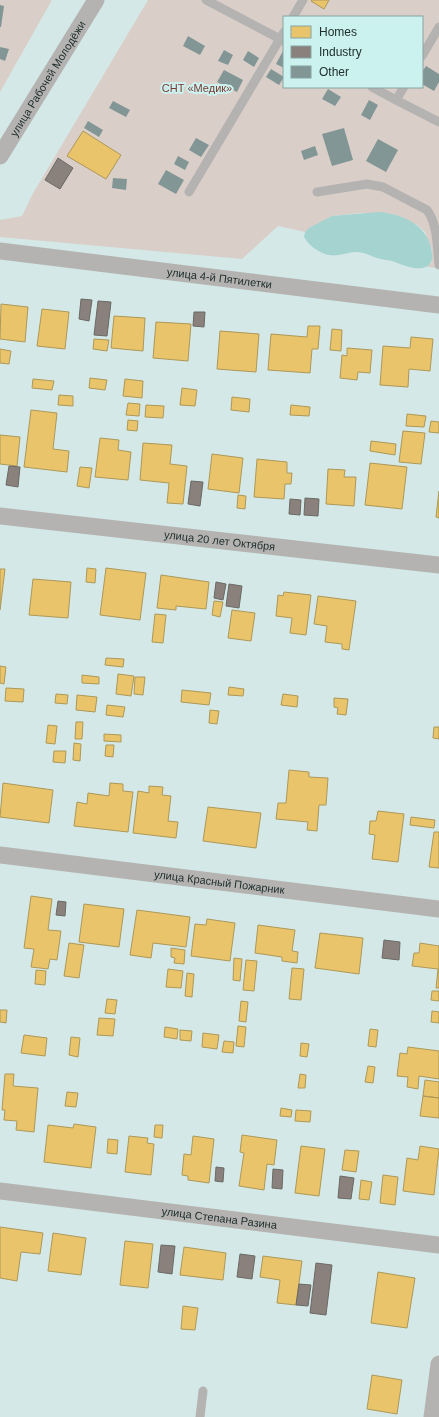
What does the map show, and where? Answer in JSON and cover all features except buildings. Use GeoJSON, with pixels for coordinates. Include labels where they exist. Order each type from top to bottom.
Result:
{"type":"FeatureCollection","features":[{"type":"Feature","properties":{"kind":"street","name":"улица Рабочей Молодёжи"},"geometry":{"type":"LineString","coordinates":[[0,156],[96,0]]}},
{"type":"Feature","properties":{"kind":"street","name":"улица 4-й Пятилетки"},"geometry":{"type":"LineString","coordinates":[[0,251],[439,305]]}},
{"type":"Feature","properties":{"kind":"street","name":"улица 20 лет Октября"},"geometry":{"type":"LineString","coordinates":[[0,516],[439,565]]}},
{"type":"Feature","properties":{"kind":"street","name":"улица Красный Пожарник"},"geometry":{"type":"LineString","coordinates":[[0,855],[439,909]]}},
{"type":"Feature","properties":{"kind":"street","name":"улица Степана Разина"},"geometry":{"type":"LineString","coordinates":[[0,1191],[439,1245]]}},
{"type":"Feature","properties":{"kind":"street"},"geometry":{"type":"LineString","coordinates":[[432,1417],[439,1364]]}},
{"type":"Feature","properties":{"kind":"lane"},"geometry":{"type":"LineString","coordinates":[[189,192],[283,38],[206,0]]}},
{"type":"Feature","properties":{"kind":"lane"},"geometry":{"type":"LineString","coordinates":[[294,16],[303,0]]}},
{"type":"Feature","properties":{"kind":"lane"},"geometry":{"type":"LineString","coordinates":[[423,54],[439,27]]}},
{"type":"Feature","properties":{"kind":"lane"},"geometry":{"type":"LineString","coordinates":[[374,88],[439,122]]}},
{"type":"Feature","properties":{"kind":"lane"},"geometry":{"type":"LineString","coordinates":[[396,100],[403,88]]}},
{"type":"Feature","properties":{"kind":"lane"},"geometry":{"type":"LineString","coordinates":[[317,192],[367,184],[383,187],[427,210],[435,225],[439,265]]}},
{"type":"Feature","properties":{"kind":"lane"},"geometry":{"type":"LineString","coordinates":[[200,1417],[203,1391]]}},
{"type":"Feature","properties":{"kind":"green space"},"geometry":{"type":"Polygon","coordinates":[[[0,0],[52,0],[0,92],[0,0]]]}},
{"type":"Feature","properties":{"kind":"green space","name":"СНТ «Медик»"},"geometry":{"type":"Polygon","coordinates":[[[148,0],[439,0],[439,268],[427,267],[432,262],[432,250],[425,232],[417,225],[396,215],[386,213],[360,213],[332,216],[305,232],[278,226],[242,259],[0,237],[0,220],[22,216],[32,195],[148,0]]]}},
{"type":"Feature","properties":{"kind":"water"},"geometry":{"type":"Polygon","coordinates":[[[379,212],[397,215],[414,223],[421,229],[426,235],[432,253],[431,262],[428,266],[424,268],[411,267],[358,252],[335,255],[325,254],[310,245],[304,237],[305,232],[309,228],[332,216],[379,212]]]}}]}
